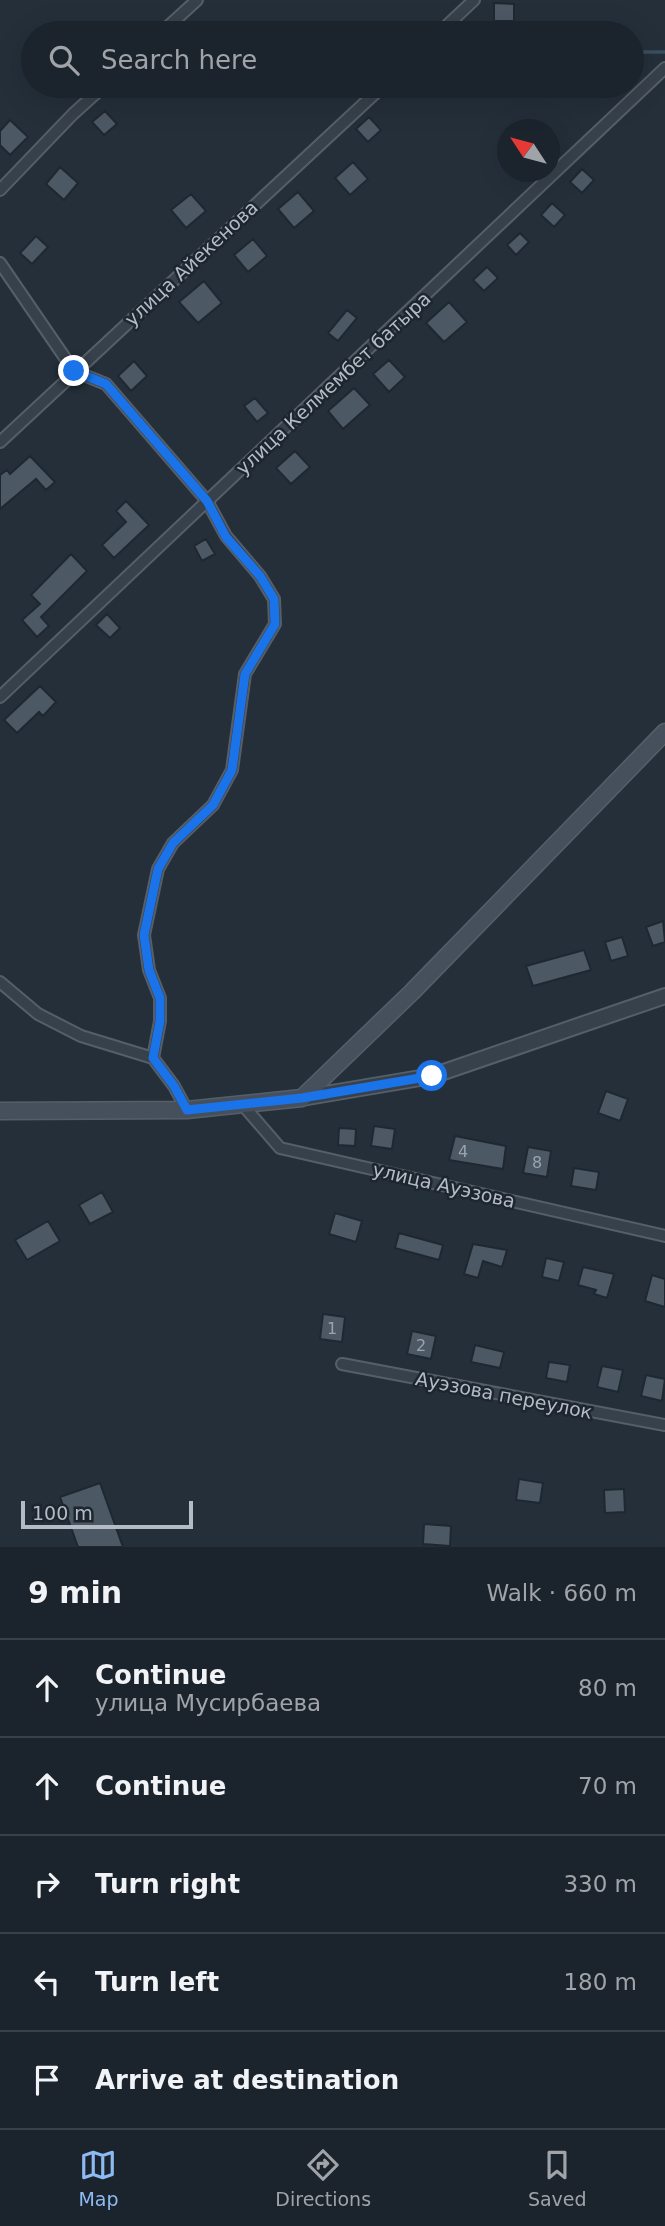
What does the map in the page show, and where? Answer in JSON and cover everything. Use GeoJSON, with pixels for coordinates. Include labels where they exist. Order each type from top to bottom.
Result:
{"type":"FeatureCollection","features":[{"type":"Feature","properties":{"kind":"main road"},"geometry":{"type":"LineString","coordinates":[[0,1111],[187,1110],[302,1098],[412,992],[665,732]]}},
{"type":"Feature","properties":{"kind":"street"},"geometry":{"type":"LineString","coordinates":[[174,21],[197,0]]}},
{"type":"Feature","properties":{"kind":"street"},"geometry":{"type":"LineString","coordinates":[[452,21],[474,0]]}},
{"type":"Feature","properties":{"kind":"street","name":"улица Келмембет батыра"},"geometry":{"type":"LineString","coordinates":[[644,88],[665,68]]}},
{"type":"Feature","properties":{"kind":"street"},"geometry":{"type":"LineString","coordinates":[[0,190],[92,98]]}},
{"type":"Feature","properties":{"kind":"street","name":"улица Айекенова"},"geometry":{"type":"LineString","coordinates":[[0,442],[370,98]]}},
{"type":"Feature","properties":{"kind":"street","name":"улица Келмембет батыра"},"geometry":{"type":"LineString","coordinates":[[0,697],[633,98]]}},
{"type":"Feature","properties":{"kind":"street"},"geometry":{"type":"LineString","coordinates":[[0,263],[74,371],[106,384],[207,501],[226,537],[260,576],[274,599],[275,624],[245,674],[232,770],[213,805],[173,843],[158,869],[144,935],[149,970],[160,998],[160,1021],[153,1058]]}},
{"type":"Feature","properties":{"kind":"street"},"geometry":{"type":"LineString","coordinates":[[0,982],[38,1014],[80,1036],[153,1058],[174,1086],[187,1110]]}},
{"type":"Feature","properties":{"kind":"street"},"geometry":{"type":"LineString","coordinates":[[302,1098],[432,1076],[665,996]]}},
{"type":"Feature","properties":{"kind":"street","name":"улица Ауэзова"},"geometry":{"type":"LineString","coordinates":[[242,1104],[280,1148],[665,1236]]}},
{"type":"Feature","properties":{"kind":"street","name":"Ауэзова переулок"},"geometry":{"type":"LineString","coordinates":[[342,1364],[665,1425]]}},
{"type":"Feature","properties":{"kind":"building"},"geometry":{"type":"Polygon","coordinates":[[[494,3],[514,4],[514,21],[494,21],[494,3]]]}},
{"type":"Feature","properties":{"kind":"building"},"geometry":{"type":"Polygon","coordinates":[[[105,111],[117,124],[104,135],[92,122],[105,111]]]}},
{"type":"Feature","properties":{"kind":"building"},"geometry":{"type":"Polygon","coordinates":[[[369,117],[381,130],[368,142],[356,129],[369,117]]]}},
{"type":"Feature","properties":{"kind":"building"},"geometry":{"type":"Polygon","coordinates":[[[10,120],[28,137],[10,155],[0,145],[0,131],[10,120]]]}},
{"type":"Feature","properties":{"kind":"building"},"geometry":{"type":"Polygon","coordinates":[[[353,162],[368,179],[350,195],[335,178],[353,162]]]}},
{"type":"Feature","properties":{"kind":"building"},"geometry":{"type":"Polygon","coordinates":[[[60,167],[78,183],[64,200],[46,184],[60,167]]]}},
{"type":"Feature","properties":{"kind":"building"},"geometry":{"type":"Polygon","coordinates":[[[582,169],[594,180],[582,193],[570,182],[582,169]]]}},
{"type":"Feature","properties":{"kind":"building"},"geometry":{"type":"Polygon","coordinates":[[[298,192],[314,211],[294,228],[278,209],[298,192]]]}},
{"type":"Feature","properties":{"kind":"building"},"geometry":{"type":"Polygon","coordinates":[[[191,194],[206,211],[186,228],[171,210],[191,194]]]}},
{"type":"Feature","properties":{"kind":"building"},"geometry":{"type":"Polygon","coordinates":[[[552,203],[565,215],[554,227],[541,215],[552,203]]]}},
{"type":"Feature","properties":{"kind":"building"},"geometry":{"type":"Polygon","coordinates":[[[520,233],[529,242],[516,255],[507,245],[520,233]]]}},
{"type":"Feature","properties":{"kind":"building"},"geometry":{"type":"Polygon","coordinates":[[[36,236],[48,247],[32,264],[20,253],[36,236]]]}},
{"type":"Feature","properties":{"kind":"building"},"geometry":{"type":"Polygon","coordinates":[[[253,239],[267,256],[248,272],[234,255],[253,239]]]}},
{"type":"Feature","properties":{"kind":"building"},"geometry":{"type":"Polygon","coordinates":[[[487,267],[498,278],[484,291],[473,280],[487,267]]]}},
{"type":"Feature","properties":{"kind":"building"},"geometry":{"type":"Polygon","coordinates":[[[204,281],[222,303],[198,323],[179,302],[204,281]]]}},
{"type":"Feature","properties":{"kind":"building"},"geometry":{"type":"Polygon","coordinates":[[[449,302],[467,322],[444,342],[426,323],[449,302]]]}},
{"type":"Feature","properties":{"kind":"building"},"geometry":{"type":"Polygon","coordinates":[[[347,310],[357,318],[338,341],[328,333],[347,310]]]}},
{"type":"Feature","properties":{"kind":"building"},"geometry":{"type":"Polygon","coordinates":[[[389,360],[405,377],[389,392],[373,374],[389,360]]]}},
{"type":"Feature","properties":{"kind":"building"},"geometry":{"type":"Polygon","coordinates":[[[134,361],[147,376],[131,391],[118,376],[134,361]]]}},
{"type":"Feature","properties":{"kind":"building"},"geometry":{"type":"Polygon","coordinates":[[[354,388],[370,405],[343,429],[328,411],[354,388]]]}},
{"type":"Feature","properties":{"kind":"building"},"geometry":{"type":"Polygon","coordinates":[[[255,398],[268,413],[257,422],[244,406],[255,398]]]}},
{"type":"Feature","properties":{"kind":"building"},"geometry":{"type":"Polygon","coordinates":[[[295,451],[310,467],[291,484],[276,468],[295,451]]]}},
{"type":"Feature","properties":{"kind":"building"},"geometry":{"type":"Polygon","coordinates":[[[30,456],[55,482],[46,490],[36,479],[0,509],[0,475],[7,470],[10,474],[30,456]]]}},
{"type":"Feature","properties":{"kind":"building"},"geometry":{"type":"Polygon","coordinates":[[[126,501],[149,525],[114,558],[102,545],[126,522],[116,511],[126,501]]]}},
{"type":"Feature","properties":{"kind":"building"},"geometry":{"type":"Polygon","coordinates":[[[206,539],[215,554],[202,561],[194,546],[206,539]]]}},
{"type":"Feature","properties":{"kind":"building"},"geometry":{"type":"Polygon","coordinates":[[[71,554],[87,571],[41,617],[49,626],[37,637],[22,620],[40,604],[31,595],[71,554]]]}},
{"type":"Feature","properties":{"kind":"building"},"geometry":{"type":"Polygon","coordinates":[[[107,614],[120,628],[110,638],[96,625],[107,614]]]}},
{"type":"Feature","properties":{"kind":"building"},"geometry":{"type":"Polygon","coordinates":[[[40,686],[56,702],[43,716],[39,712],[17,733],[4,720],[40,686]]]}},
{"type":"Feature","properties":{"kind":"building"},"geometry":{"type":"Polygon","coordinates":[[[663,921],[665,942],[653,946],[646,927],[663,921]]]}},
{"type":"Feature","properties":{"kind":"building"},"geometry":{"type":"Polygon","coordinates":[[[622,937],[628,956],[611,961],[605,942],[622,937]]]}},
{"type":"Feature","properties":{"kind":"building"},"geometry":{"type":"Polygon","coordinates":[[[584,950],[591,970],[533,986],[526,966],[584,950]]]}},
{"type":"Feature","properties":{"kind":"building"},"geometry":{"type":"Polygon","coordinates":[[[606,1091],[628,1099],[620,1121],[598,1113],[606,1091]]]}},
{"type":"Feature","properties":{"kind":"building"},"geometry":{"type":"Polygon","coordinates":[[[374,1126],[395,1129],[392,1149],[371,1146],[374,1126]]]}},
{"type":"Feature","properties":{"kind":"building"},"geometry":{"type":"Polygon","coordinates":[[[339,1128],[356,1129],[355,1146],[338,1145],[339,1128]]]}},
{"type":"Feature","properties":{"kind":"building"},"geometry":{"type":"Polygon","coordinates":[[[455,1136],[506,1146],[503,1169],[449,1160],[455,1136]]]}},
{"type":"Feature","properties":{"kind":"building"},"geometry":{"type":"Polygon","coordinates":[[[528,1147],[551,1151],[547,1177],[523,1173],[528,1147]]]}},
{"type":"Feature","properties":{"kind":"building"},"geometry":{"type":"Polygon","coordinates":[[[574,1168],[599,1172],[596,1190],[571,1186],[574,1168]]]}},
{"type":"Feature","properties":{"kind":"building"},"geometry":{"type":"Polygon","coordinates":[[[102,1192],[113,1212],[90,1224],[79,1205],[102,1192]]]}},
{"type":"Feature","properties":{"kind":"building"},"geometry":{"type":"Polygon","coordinates":[[[335,1213],[362,1221],[356,1242],[329,1234],[335,1213]]]}},
{"type":"Feature","properties":{"kind":"building"},"geometry":{"type":"Polygon","coordinates":[[[48,1221],[60,1241],[27,1260],[15,1240],[48,1221]]]}},
{"type":"Feature","properties":{"kind":"building"},"geometry":{"type":"Polygon","coordinates":[[[399,1233],[443,1245],[439,1260],[395,1248],[399,1233]]]}},
{"type":"Feature","properties":{"kind":"building"},"geometry":{"type":"Polygon","coordinates":[[[473,1244],[507,1250],[502,1267],[483,1261],[478,1278],[464,1274],[473,1244]]]}},
{"type":"Feature","properties":{"kind":"building"},"geometry":{"type":"Polygon","coordinates":[[[546,1258],[564,1262],[559,1281],[542,1277],[546,1258]]]}},
{"type":"Feature","properties":{"kind":"building"},"geometry":{"type":"Polygon","coordinates":[[[583,1267],[614,1274],[607,1298],[594,1294],[596,1290],[578,1285],[583,1267]]]}},
{"type":"Feature","properties":{"kind":"building"},"geometry":{"type":"Polygon","coordinates":[[[652,1275],[665,1279],[665,1307],[645,1301],[652,1275]]]}},
{"type":"Feature","properties":{"kind":"building"},"geometry":{"type":"Polygon","coordinates":[[[323,1314],[345,1317],[342,1342],[320,1339],[323,1314]]]}},
{"type":"Feature","properties":{"kind":"building"},"geometry":{"type":"Polygon","coordinates":[[[412,1331],[436,1336],[431,1359],[407,1354],[412,1331]]]}},
{"type":"Feature","properties":{"kind":"building"},"geometry":{"type":"Polygon","coordinates":[[[475,1345],[504,1352],[500,1368],[471,1362],[475,1345]]]}},
{"type":"Feature","properties":{"kind":"building"},"geometry":{"type":"Polygon","coordinates":[[[549,1362],[570,1365],[567,1382],[546,1378],[549,1362]]]}},
{"type":"Feature","properties":{"kind":"building"},"geometry":{"type":"Polygon","coordinates":[[[602,1366],[623,1370],[618,1392],[597,1387],[602,1366]]]}},
{"type":"Feature","properties":{"kind":"building"},"geometry":{"type":"Polygon","coordinates":[[[646,1375],[665,1379],[662,1401],[641,1396],[646,1375]]]}},
{"type":"Feature","properties":{"kind":"building"},"geometry":{"type":"Polygon","coordinates":[[[519,1479],[543,1483],[540,1503],[516,1500],[519,1479]]]}},
{"type":"Feature","properties":{"kind":"building"},"geometry":{"type":"Polygon","coordinates":[[[100,1483],[123,1547],[78,1547],[60,1497],[100,1483]]]}},
{"type":"Feature","properties":{"kind":"building"},"geometry":{"type":"Polygon","coordinates":[[[624,1489],[625,1512],[605,1513],[604,1490],[624,1489]]]}},
{"type":"Feature","properties":{"kind":"building"},"geometry":{"type":"Polygon","coordinates":[[[424,1524],[451,1526],[450,1546],[423,1544],[424,1524]]]}},
{"type":"Feature","properties":{"kind":"waterway"},"geometry":{"type":"LineString","coordinates":[[644,52],[665,52]]}},
{"type":"Feature","properties":{"kind":"route"},"geometry":{"type":"LineString","coordinates":[[74,371],[106,384],[207,501],[226,537],[260,576],[274,599],[275,624],[245,674],[232,770],[213,805],[173,843],[158,869],[144,935],[149,970],[160,998],[160,1021],[153,1058],[174,1086],[187,1110],[302,1098],[432,1076]]}}]}
